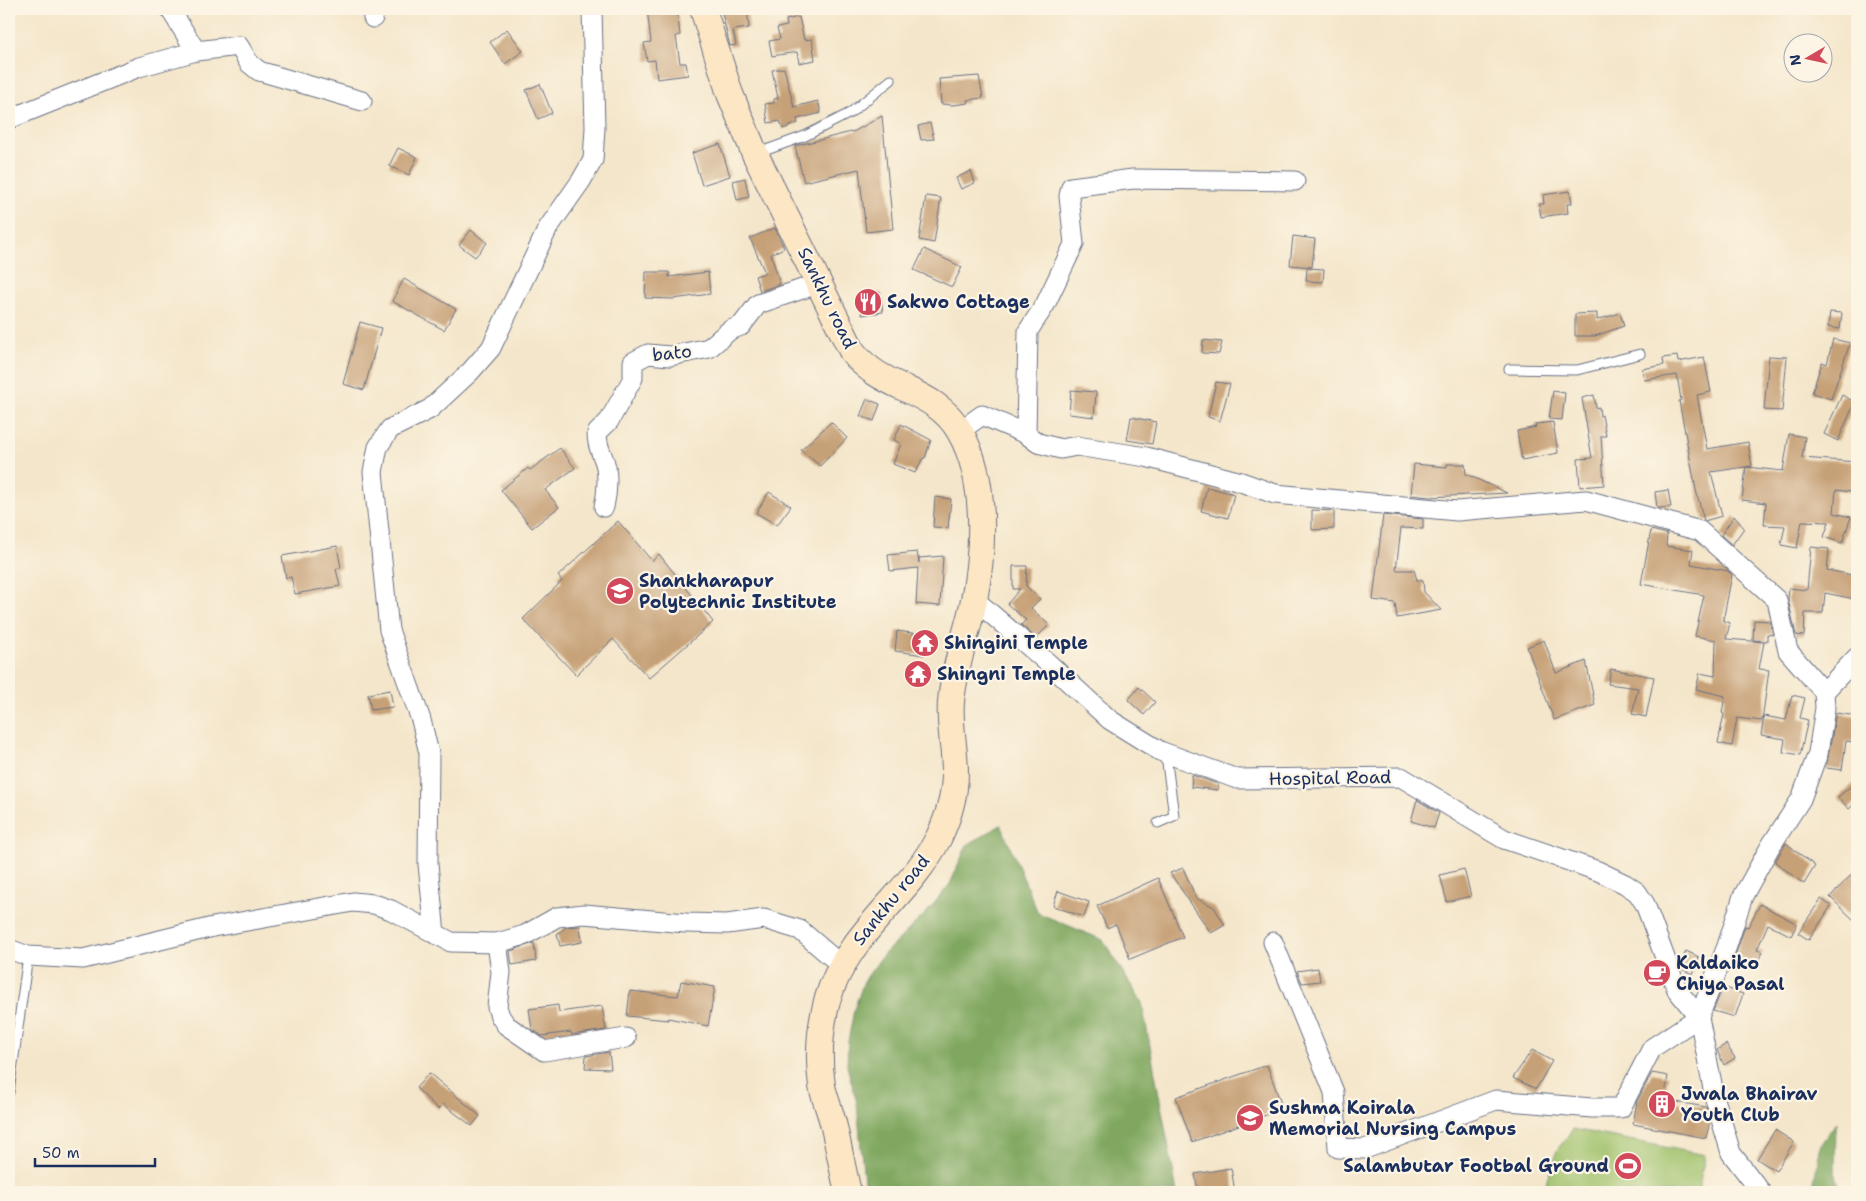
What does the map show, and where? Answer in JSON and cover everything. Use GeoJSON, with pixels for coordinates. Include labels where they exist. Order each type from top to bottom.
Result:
{"type":"FeatureCollection","features":[{"type":"Feature","properties":{"kind":"main road","name":"Sankhu road"},"geometry":{"type":"LineString","coordinates":[[703,9],[730,94],[755,154],[820,283],[840,329],[860,362],[876,375],[925,397],[943,409],[960,431],[972,458],[980,516],[979,555],[974,599],[954,675],[951,704],[955,774],[948,815],[924,864],[864,930],[841,965],[827,1001],[820,1043],[822,1086],[834,1125],[848,1192]]}},
{"type":"Feature","properties":{"kind":"street"},"geometry":{"type":"LineString","coordinates":[[170,9],[196,52]]}},
{"type":"Feature","properties":{"kind":"street"},"geometry":{"type":"LineString","coordinates":[[435,934],[428,864],[429,753],[421,720],[389,630],[373,472],[374,458],[383,437],[390,429],[430,409],[470,372],[491,348],[548,228],[581,182],[593,160],[595,128],[592,9]]}},
{"type":"Feature","properties":{"kind":"street"},"geometry":{"type":"LineString","coordinates":[[9,119],[138,67],[196,52],[239,46],[249,64],[260,71],[362,101]]}},
{"type":"Feature","properties":{"kind":"street"},"geometry":{"type":"LineString","coordinates":[[1026,434],[1028,331],[1049,296],[1074,244],[1068,196],[1072,187],[1133,179],[1295,181]]}},
{"type":"Feature","properties":{"kind":"street","name":"bato"},"geometry":{"type":"LineString","coordinates":[[604,507],[608,490],[606,466],[597,447],[597,433],[609,421],[633,378],[633,362],[648,354],[670,356],[708,348],[730,330],[741,326],[758,304],[820,283]]}},
{"type":"Feature","properties":{"kind":"street"},"geometry":{"type":"LineString","coordinates":[[960,431],[982,415],[1026,434],[1038,442],[1061,448],[1078,446],[1146,456],[1241,482],[1275,494],[1457,511],[1586,500],[1700,531],[1777,600],[1788,651],[1824,692],[1825,708],[1818,752],[1801,799],[1770,847],[1743,896],[1727,946],[1699,1017],[1715,1099],[1731,1153],[1761,1192]]}},
{"type":"Feature","properties":{"kind":"street","name":"Hospital Road"},"geometry":{"type":"LineString","coordinates":[[974,599],[1110,720],[1160,752],[1237,779],[1401,777],[1504,839],[1598,871],[1625,884],[1637,892],[1645,904],[1677,990],[1699,1017]]}},
{"type":"Feature","properties":{"kind":"street"},"geometry":{"type":"LineString","coordinates":[[1824,692],[1857,657]]}},
{"type":"Feature","properties":{"kind":"street"},"geometry":{"type":"LineString","coordinates":[[9,949],[28,956],[83,959],[221,925],[354,902],[374,904],[391,910],[451,942],[497,943],[525,935],[557,917],[584,914],[711,924],[727,924],[764,918],[800,930],[841,965]]}},
{"type":"Feature","properties":{"kind":"street"},"geometry":{"type":"LineString","coordinates":[[1273,942],[1334,1092],[1338,1148],[1365,1149],[1496,1100],[1592,1108],[1621,1108],[1652,1048],[1699,1017]]}},
{"type":"Feature","properties":{"kind":"street"},"geometry":{"type":"LineString","coordinates":[[497,943],[501,972],[497,1007],[506,1025],[544,1052],[626,1038]]}},
{"type":"Feature","properties":{"kind":"lane"},"geometry":{"type":"LineString","coordinates":[[755,154],[805,136],[850,113],[891,80]]}},
{"type":"Feature","properties":{"kind":"lane"},"geometry":{"type":"LineString","coordinates":[[1509,369],[1577,370],[1640,354]]}},
{"type":"Feature","properties":{"kind":"lane"},"geometry":{"type":"LineString","coordinates":[[1158,823],[1174,816],[1167,763],[1160,752]]}},
{"type":"Feature","properties":{"kind":"lane"},"geometry":{"type":"LineString","coordinates":[[9,1092],[28,956]]}},
{"type":"Feature","properties":{"kind":"green space"},"geometry":{"type":"Polygon","coordinates":[[[1001,825],[1038,913],[1103,940],[1142,1003],[1177,1192],[865,1192],[857,1103],[847,1066],[848,1042],[854,1010],[864,981],[883,955],[927,912],[950,884],[967,845],[1001,825]]]}},
{"type":"Feature","properties":{"kind":"green space"},"geometry":{"type":"Polygon","coordinates":[[[1836,1122],[1835,1176],[1842,1192],[1812,1192],[1821,1144],[1836,1122]]]}},
{"type":"Feature","properties":{"kind":"green space","name":"Salambutar Footbal Ground"},"geometry":{"type":"Polygon","coordinates":[[[1573,1129],[1705,1155],[1698,1192],[1543,1192],[1557,1150],[1573,1129]]]}},
{"type":"Feature","properties":{"kind":"building"},"geometry":{"type":"Polygon","coordinates":[[[647,9],[677,9],[680,35],[676,36],[680,63],[686,63],[688,75],[657,79],[655,60],[647,61],[644,43],[651,42],[647,9]]]}},
{"type":"Feature","properties":{"kind":"building"},"geometry":{"type":"Polygon","coordinates":[[[721,9],[747,9],[749,28],[733,30],[736,45],[730,46],[721,9]]]}},
{"type":"Feature","properties":{"kind":"building"},"geometry":{"type":"Polygon","coordinates":[[[799,17],[804,40],[812,39],[815,60],[799,63],[797,52],[772,56],[769,41],[780,39],[777,28],[787,26],[786,20],[799,17]]]}},
{"type":"Feature","properties":{"kind":"building"},"geometry":{"type":"Polygon","coordinates":[[[507,29],[523,51],[505,64],[490,42],[507,29]]]}},
{"type":"Feature","properties":{"kind":"building"},"geometry":{"type":"Polygon","coordinates":[[[784,68],[794,107],[818,101],[821,113],[797,119],[798,123],[783,129],[780,121],[768,123],[765,104],[774,103],[774,99],[778,98],[772,70],[784,68]]]}},
{"type":"Feature","properties":{"kind":"building"},"geometry":{"type":"Polygon","coordinates":[[[979,76],[983,98],[967,100],[968,103],[954,105],[941,104],[939,79],[979,76]]]}},
{"type":"Feature","properties":{"kind":"building"},"geometry":{"type":"Polygon","coordinates":[[[540,84],[552,113],[538,119],[526,90],[540,84]]]}},
{"type":"Feature","properties":{"kind":"building"},"geometry":{"type":"Polygon","coordinates":[[[882,116],[893,229],[866,232],[859,169],[804,182],[795,146],[855,131],[882,116]]]}},
{"type":"Feature","properties":{"kind":"building"},"geometry":{"type":"Polygon","coordinates":[[[930,123],[934,139],[921,140],[918,126],[930,123]]]}},
{"type":"Feature","properties":{"kind":"building"},"geometry":{"type":"Polygon","coordinates":[[[720,144],[730,176],[702,185],[692,153],[720,144]]]}},
{"type":"Feature","properties":{"kind":"building"},"geometry":{"type":"Polygon","coordinates":[[[398,148],[417,157],[409,175],[389,166],[398,148]]]}},
{"type":"Feature","properties":{"kind":"building"},"geometry":{"type":"Polygon","coordinates":[[[971,171],[975,183],[961,189],[956,178],[971,171]]]}},
{"type":"Feature","properties":{"kind":"building"},"geometry":{"type":"Polygon","coordinates":[[[745,178],[749,197],[737,200],[733,181],[745,178]]]}},
{"type":"Feature","properties":{"kind":"building"},"geometry":{"type":"Polygon","coordinates":[[[1570,191],[1572,203],[1567,204],[1568,213],[1541,217],[1539,204],[1544,204],[1543,195],[1570,191]]]}},
{"type":"Feature","properties":{"kind":"building"},"geometry":{"type":"Polygon","coordinates":[[[926,196],[941,198],[934,243],[919,240],[926,196]]]}},
{"type":"Feature","properties":{"kind":"building"},"geometry":{"type":"Polygon","coordinates":[[[775,228],[784,248],[771,254],[780,284],[760,291],[755,276],[765,273],[750,238],[775,228]]]}},
{"type":"Feature","properties":{"kind":"building"},"geometry":{"type":"Polygon","coordinates":[[[471,230],[487,243],[475,257],[459,245],[471,230]]]}},
{"type":"Feature","properties":{"kind":"building"},"geometry":{"type":"Polygon","coordinates":[[[1293,236],[1315,239],[1312,267],[1290,265],[1293,236]]]}},
{"type":"Feature","properties":{"kind":"building"},"geometry":{"type":"Polygon","coordinates":[[[924,249],[962,267],[952,287],[914,270],[924,249]]]}},
{"type":"Feature","properties":{"kind":"building"},"geometry":{"type":"Polygon","coordinates":[[[1307,268],[1324,269],[1323,282],[1306,281],[1307,268]]]}},
{"type":"Feature","properties":{"kind":"building"},"geometry":{"type":"Polygon","coordinates":[[[646,272],[669,272],[669,277],[708,272],[710,294],[673,299],[645,298],[646,272]]]}},
{"type":"Feature","properties":{"kind":"building"},"geometry":{"type":"Polygon","coordinates":[[[404,279],[456,309],[444,330],[392,301],[404,279]]]}},
{"type":"Feature","properties":{"kind":"building"},"geometry":{"type":"Polygon","coordinates":[[[880,292],[883,312],[862,315],[859,295],[880,292]]]}},
{"type":"Feature","properties":{"kind":"building"},"geometry":{"type":"Polygon","coordinates":[[[1830,312],[1842,313],[1840,329],[1828,327],[1830,312]]]}},
{"type":"Feature","properties":{"kind":"building"},"geometry":{"type":"Polygon","coordinates":[[[1597,313],[1597,320],[1620,313],[1624,326],[1595,336],[1575,336],[1575,314],[1597,313]]]}},
{"type":"Feature","properties":{"kind":"building"},"geometry":{"type":"Polygon","coordinates":[[[360,322],[381,328],[364,390],[343,384],[360,322]]]}},
{"type":"Feature","properties":{"kind":"building"},"geometry":{"type":"Polygon","coordinates":[[[1833,339],[1850,343],[1831,399],[1812,393],[1822,362],[1827,364],[1833,339]]]}},
{"type":"Feature","properties":{"kind":"building"},"geometry":{"type":"Polygon","coordinates":[[[1203,340],[1222,342],[1219,354],[1202,353],[1203,340]]]}},
{"type":"Feature","properties":{"kind":"building"},"geometry":{"type":"Polygon","coordinates":[[[1677,356],[1678,362],[1704,357],[1711,392],[1697,395],[1707,449],[1748,442],[1752,466],[1711,472],[1722,516],[1704,521],[1696,490],[1679,401],[1681,400],[1677,375],[1644,380],[1642,369],[1664,365],[1663,358],[1677,356]]]}},
{"type":"Feature","properties":{"kind":"building"},"geometry":{"type":"Polygon","coordinates":[[[1769,356],[1787,357],[1782,411],[1764,410],[1769,356]]]}},
{"type":"Feature","properties":{"kind":"building"},"geometry":{"type":"Polygon","coordinates":[[[1216,382],[1230,384],[1220,421],[1208,417],[1216,382]]]}},
{"type":"Feature","properties":{"kind":"building"},"geometry":{"type":"Polygon","coordinates":[[[1071,390],[1096,392],[1094,417],[1069,414],[1071,390]]]}},
{"type":"Feature","properties":{"kind":"building"},"geometry":{"type":"Polygon","coordinates":[[[1553,391],[1565,393],[1562,420],[1549,419],[1553,391]]]}},
{"type":"Feature","properties":{"kind":"building"},"geometry":{"type":"Polygon","coordinates":[[[1594,395],[1596,408],[1599,407],[1600,416],[1602,415],[1606,436],[1601,436],[1604,485],[1580,487],[1578,459],[1592,458],[1582,398],[1594,395]]]}},
{"type":"Feature","properties":{"kind":"building"},"geometry":{"type":"Polygon","coordinates":[[[1842,395],[1855,402],[1838,441],[1824,434],[1842,395]]]}},
{"type":"Feature","properties":{"kind":"building"},"geometry":{"type":"Polygon","coordinates":[[[867,399],[880,404],[874,421],[860,416],[867,399]]]}},
{"type":"Feature","properties":{"kind":"building"},"geometry":{"type":"Polygon","coordinates":[[[1131,417],[1156,422],[1152,444],[1127,440],[1131,417]]]}},
{"type":"Feature","properties":{"kind":"building"},"geometry":{"type":"Polygon","coordinates":[[[831,422],[847,438],[820,466],[801,450],[831,422]]]}},
{"type":"Feature","properties":{"kind":"building"},"geometry":{"type":"Polygon","coordinates":[[[1553,422],[1558,453],[1522,460],[1517,431],[1536,427],[1535,424],[1553,422]]]}},
{"type":"Feature","properties":{"kind":"building"},"geometry":{"type":"Polygon","coordinates":[[[901,424],[931,440],[925,458],[923,458],[915,473],[893,464],[901,444],[894,440],[901,424]]]}},
{"type":"Feature","properties":{"kind":"building"},"geometry":{"type":"Polygon","coordinates":[[[1789,434],[1805,437],[1802,458],[1857,462],[1851,492],[1836,490],[1834,513],[1851,517],[1842,543],[1824,537],[1829,522],[1802,521],[1797,548],[1781,545],[1785,526],[1764,525],[1766,503],[1742,500],[1746,467],[1783,471],[1789,434]]]}},
{"type":"Feature","properties":{"kind":"building"},"geometry":{"type":"Polygon","coordinates":[[[560,448],[575,468],[545,490],[559,507],[532,528],[501,490],[528,468],[530,470],[560,448]]]}},
{"type":"Feature","properties":{"kind":"building"},"geometry":{"type":"Polygon","coordinates":[[[1414,464],[1447,467],[1447,464],[1465,464],[1466,474],[1507,493],[1430,497],[1411,495],[1414,464]]]}},
{"type":"Feature","properties":{"kind":"building"},"geometry":{"type":"Polygon","coordinates":[[[1207,487],[1234,494],[1228,518],[1201,511],[1207,487]]]}},
{"type":"Feature","properties":{"kind":"building"},"geometry":{"type":"Polygon","coordinates":[[[1668,490],[1671,507],[1657,508],[1655,492],[1668,490]]]}},
{"type":"Feature","properties":{"kind":"building"},"geometry":{"type":"Polygon","coordinates":[[[769,492],[791,506],[777,525],[756,513],[769,492]]]}},
{"type":"Feature","properties":{"kind":"building"},"geometry":{"type":"Polygon","coordinates":[[[935,497],[951,499],[948,528],[933,527],[935,497]]]}},
{"type":"Feature","properties":{"kind":"building"},"geometry":{"type":"Polygon","coordinates":[[[1312,510],[1334,511],[1334,529],[1312,530],[1312,510]]]}},
{"type":"Feature","properties":{"kind":"building"},"geometry":{"type":"Polygon","coordinates":[[[1383,515],[1423,519],[1423,529],[1401,528],[1396,570],[1414,570],[1417,580],[1423,581],[1424,592],[1441,610],[1397,618],[1395,603],[1373,600],[1383,515]]]}},
{"type":"Feature","properties":{"kind":"building"},"geometry":{"type":"Polygon","coordinates":[[[1734,516],[1744,528],[1732,545],[1721,535],[1734,516]]]}},
{"type":"Feature","properties":{"kind":"building"},"geometry":{"type":"Polygon","coordinates":[[[618,521],[652,561],[659,554],[713,622],[649,678],[613,639],[576,675],[523,619],[562,581],[558,576],[618,521]]]}},
{"type":"Feature","properties":{"kind":"building"},"geometry":{"type":"Polygon","coordinates":[[[1651,530],[1667,534],[1666,546],[1693,550],[1691,564],[1728,571],[1732,575],[1723,621],[1730,623],[1726,639],[1764,642],[1759,669],[1769,670],[1762,721],[1737,718],[1732,746],[1718,743],[1724,714],[1722,713],[1725,696],[1696,689],[1700,673],[1715,676],[1716,640],[1695,636],[1704,595],[1641,584],[1651,530]]]}},
{"type":"Feature","properties":{"kind":"building"},"geometry":{"type":"Polygon","coordinates":[[[337,546],[341,568],[336,569],[340,586],[295,594],[291,577],[286,578],[282,556],[337,546]]]}},
{"type":"Feature","properties":{"kind":"building"},"geometry":{"type":"Polygon","coordinates":[[[1811,547],[1829,549],[1827,570],[1857,576],[1857,586],[1855,599],[1825,593],[1823,613],[1805,613],[1804,636],[1796,635],[1788,599],[1789,588],[1807,590],[1811,547]]]}},
{"type":"Feature","properties":{"kind":"building"},"geometry":{"type":"Polygon","coordinates":[[[917,552],[919,563],[919,558],[943,556],[940,606],[916,604],[918,568],[890,571],[888,555],[917,552]]]}},
{"type":"Feature","properties":{"kind":"building"},"geometry":{"type":"Polygon","coordinates":[[[1013,566],[1027,566],[1026,586],[1040,599],[1031,608],[1049,625],[1036,638],[1021,625],[1026,620],[1007,604],[1020,589],[1013,589],[1013,566]]]}},
{"type":"Feature","properties":{"kind":"building"},"geometry":{"type":"Polygon","coordinates":[[[1754,620],[1770,621],[1773,635],[1767,634],[1767,641],[1753,640],[1754,620]]]}},
{"type":"Feature","properties":{"kind":"building"},"geometry":{"type":"Polygon","coordinates":[[[897,631],[926,635],[924,655],[895,651],[897,631]]]}},
{"type":"Feature","properties":{"kind":"building"},"geometry":{"type":"Polygon","coordinates":[[[1544,640],[1556,673],[1586,661],[1595,705],[1554,720],[1527,647],[1544,640]]]}},
{"type":"Feature","properties":{"kind":"building"},"geometry":{"type":"Polygon","coordinates":[[[1611,669],[1654,677],[1646,717],[1632,714],[1638,688],[1608,684],[1611,669]]]}},
{"type":"Feature","properties":{"kind":"building"},"geometry":{"type":"Polygon","coordinates":[[[1139,687],[1155,702],[1144,715],[1128,700],[1139,687]]]}},
{"type":"Feature","properties":{"kind":"building"},"geometry":{"type":"Polygon","coordinates":[[[390,690],[393,707],[371,710],[368,694],[390,690]]]}},
{"type":"Feature","properties":{"kind":"building"},"geometry":{"type":"Polygon","coordinates":[[[1792,695],[1805,698],[1800,718],[1808,720],[1800,755],[1783,752],[1785,739],[1761,735],[1764,716],[1786,720],[1792,695]]]}},
{"type":"Feature","properties":{"kind":"building"},"geometry":{"type":"Polygon","coordinates":[[[1836,713],[1857,716],[1857,730],[1854,742],[1846,741],[1842,770],[1826,768],[1836,713]]]}},
{"type":"Feature","properties":{"kind":"building"},"geometry":{"type":"Polygon","coordinates":[[[1192,775],[1218,784],[1218,790],[1191,787],[1192,775]]]}},
{"type":"Feature","properties":{"kind":"building"},"geometry":{"type":"Polygon","coordinates":[[[1857,781],[1857,801],[1849,809],[1838,797],[1857,781]]]}},
{"type":"Feature","properties":{"kind":"building"},"geometry":{"type":"Polygon","coordinates":[[[1417,800],[1439,813],[1434,828],[1411,821],[1417,800]]]}},
{"type":"Feature","properties":{"kind":"building"},"geometry":{"type":"Polygon","coordinates":[[[1786,843],[1815,866],[1804,884],[1775,862],[1786,843]]]}},
{"type":"Feature","properties":{"kind":"building"},"geometry":{"type":"Polygon","coordinates":[[[1183,868],[1196,898],[1214,907],[1225,925],[1211,933],[1170,873],[1183,868]]]}},
{"type":"Feature","properties":{"kind":"building"},"geometry":{"type":"Polygon","coordinates":[[[1464,869],[1471,896],[1447,902],[1440,875],[1464,869]]]}},
{"type":"Feature","properties":{"kind":"building"},"geometry":{"type":"Polygon","coordinates":[[[1857,869],[1857,923],[1830,897],[1857,869]]]}},
{"type":"Feature","properties":{"kind":"building"},"geometry":{"type":"Polygon","coordinates":[[[1158,878],[1183,937],[1130,959],[1116,924],[1107,928],[1097,906],[1158,878]]]}},
{"type":"Feature","properties":{"kind":"building"},"geometry":{"type":"Polygon","coordinates":[[[1058,891],[1089,902],[1084,917],[1053,906],[1058,891]]]}},
{"type":"Feature","properties":{"kind":"building"},"geometry":{"type":"Polygon","coordinates":[[[1821,899],[1831,906],[1809,940],[1798,933],[1821,899]]]}},
{"type":"Feature","properties":{"kind":"building"},"geometry":{"type":"Polygon","coordinates":[[[1760,904],[1797,924],[1791,936],[1768,924],[1757,950],[1763,952],[1756,965],[1735,956],[1745,926],[1748,927],[1760,904]]]}},
{"type":"Feature","properties":{"kind":"building"},"geometry":{"type":"Polygon","coordinates":[[[580,926],[582,942],[560,946],[557,934],[566,927],[580,926]]]}},
{"type":"Feature","properties":{"kind":"building"},"geometry":{"type":"Polygon","coordinates":[[[534,943],[536,961],[512,965],[510,951],[534,943]]]}},
{"type":"Feature","properties":{"kind":"building"},"geometry":{"type":"Polygon","coordinates":[[[1686,951],[1699,957],[1693,974],[1681,969],[1680,966],[1686,951]]]}},
{"type":"Feature","properties":{"kind":"building"},"geometry":{"type":"Polygon","coordinates":[[[1318,968],[1320,981],[1302,983],[1297,971],[1318,968]]]}},
{"type":"Feature","properties":{"kind":"building"},"geometry":{"type":"Polygon","coordinates":[[[681,981],[715,987],[708,1026],[668,1018],[668,1020],[627,1016],[630,991],[678,996],[681,981]]]}},
{"type":"Feature","properties":{"kind":"building"},"geometry":{"type":"Polygon","coordinates":[[[1723,987],[1743,994],[1735,1017],[1713,1011],[1723,987]]]}},
{"type":"Feature","properties":{"kind":"building"},"geometry":{"type":"Polygon","coordinates":[[[558,1005],[559,1012],[602,1006],[606,1030],[572,1035],[571,1032],[542,1036],[532,1029],[529,1009],[558,1005]]]}},
{"type":"Feature","properties":{"kind":"building"},"geometry":{"type":"Polygon","coordinates":[[[1726,1044],[1735,1058],[1724,1065],[1717,1050],[1726,1044]]]}},
{"type":"Feature","properties":{"kind":"building"},"geometry":{"type":"Polygon","coordinates":[[[1532,1050],[1552,1061],[1536,1089],[1513,1078],[1532,1050]]]}},
{"type":"Feature","properties":{"kind":"building"},"geometry":{"type":"Polygon","coordinates":[[[609,1052],[611,1069],[585,1068],[586,1056],[609,1052]]]}},
{"type":"Feature","properties":{"kind":"building"},"geometry":{"type":"Polygon","coordinates":[[[1267,1065],[1283,1109],[1192,1142],[1176,1097],[1267,1065]]]}},
{"type":"Feature","properties":{"kind":"building"},"geometry":{"type":"Polygon","coordinates":[[[429,1073],[480,1116],[472,1126],[443,1104],[438,1109],[416,1088],[429,1073]]]}},
{"type":"Feature","properties":{"kind":"building","name":"Jwala Bhairav Youth Club"},"geometry":{"type":"Polygon","coordinates":[[[1652,1073],[1668,1076],[1664,1100],[1706,1107],[1710,1121],[1706,1138],[1633,1124],[1637,1101],[1652,1073]]]}},
{"type":"Feature","properties":{"kind":"building"},"geometry":{"type":"Polygon","coordinates":[[[1775,1130],[1794,1142],[1776,1171],[1757,1159],[1775,1130]]]}},
{"type":"Feature","properties":{"kind":"building"},"geometry":{"type":"Polygon","coordinates":[[[1231,1168],[1235,1192],[1198,1192],[1195,1174],[1231,1168]]]}},
{"type":"Feature","properties":{"kind":"place","name":"Sakwo Cottage"},"geometry":{"type":"Point","coordinates":[868,302]}},
{"type":"Feature","properties":{"kind":"place","name":"Shankharapur Polytechnic Institute"},"geometry":{"type":"Point","coordinates":[620,591]}},
{"type":"Feature","properties":{"kind":"place","name":"Shingini Temple"},"geometry":{"type":"Point","coordinates":[925,643]}},
{"type":"Feature","properties":{"kind":"place","name":"Shingni Temple"},"geometry":{"type":"Point","coordinates":[918,674]}},
{"type":"Feature","properties":{"kind":"place","name":"Kaldaiko Chiya Pasal"},"geometry":{"type":"Point","coordinates":[1657,973]}},
{"type":"Feature","properties":{"kind":"place","name":"Jwala Bhairav Youth Club"},"geometry":{"type":"Point","coordinates":[1662,1104]}},
{"type":"Feature","properties":{"kind":"place","name":"Sushma Koirala Memorial Nursing Campus"},"geometry":{"type":"Point","coordinates":[1250,1118]}},
{"type":"Feature","properties":{"kind":"place","name":"Salambutar Footbal Ground"},"geometry":{"type":"Point","coordinates":[1628,1166]}}]}
